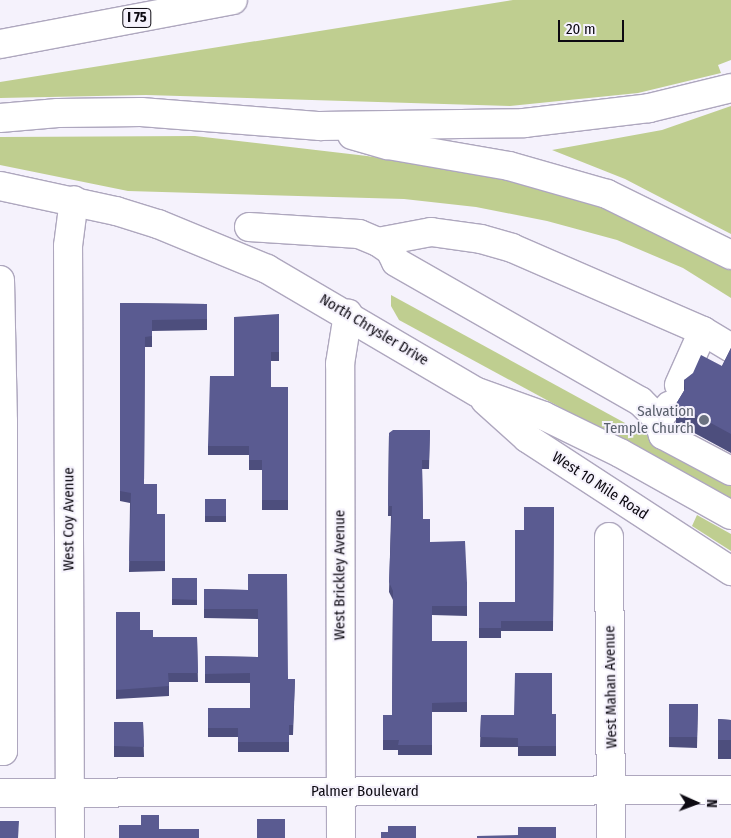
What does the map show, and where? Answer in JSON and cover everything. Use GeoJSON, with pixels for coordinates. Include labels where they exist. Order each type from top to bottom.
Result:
{"type":"FeatureCollection","features":[{"type":"Feature","properties":{"kind":"main road","name":"I 75"},"geometry":{"type":"LineString","coordinates":[[0,44],[233,0]]}},
{"type":"Feature","properties":{"kind":"main road"},"geometry":{"type":"LineString","coordinates":[[0,118],[58,113],[142,112],[320,126],[524,123],[649,108],[731,88]]}},
{"type":"Feature","properties":{"kind":"main road"},"geometry":{"type":"LineString","coordinates":[[320,126],[388,145],[509,166],[607,194],[731,256]]}},
{"type":"Feature","properties":{"kind":"main road","name":"North Chrysler Drive"},"geometry":{"type":"LineString","coordinates":[[0,186],[74,200],[158,224],[231,253],[297,284],[477,392],[544,416],[620,453],[731,515]]}},
{"type":"Feature","properties":{"kind":"main road","name":"West Coy Avenue"},"geometry":{"type":"LineString","coordinates":[[70,838],[68,246],[74,200]]}},
{"type":"Feature","properties":{"kind":"main road"},"geometry":{"type":"LineString","coordinates":[[249,227],[359,234],[378,242],[390,250],[396,262],[640,401],[669,403]]}},
{"type":"Feature","properties":{"kind":"main road"},"geometry":{"type":"LineString","coordinates":[[378,242],[431,232],[481,239],[512,248],[702,331],[731,348]]}},
{"type":"Feature","properties":{"kind":"main road"},"geometry":{"type":"LineString","coordinates":[[0,280],[3,412],[3,751],[0,751]]}},
{"type":"Feature","properties":{"kind":"main road","name":"West Brickley Avenue"},"geometry":{"type":"LineString","coordinates":[[341,838],[340,364],[348,314]]}},
{"type":"Feature","properties":{"kind":"main road"},"geometry":{"type":"LineString","coordinates":[[702,331],[669,403],[664,435],[731,471]]}},
{"type":"Feature","properties":{"kind":"main road","name":"West 10 Mile Road"},"geometry":{"type":"LineString","coordinates":[[477,392],[527,438],[731,571]]}},
{"type":"Feature","properties":{"kind":"main road","name":"West Mahan Avenue"},"geometry":{"type":"LineString","coordinates":[[609,537],[611,838]]}},
{"type":"Feature","properties":{"kind":"main road","name":"Palmer Boulevard"},"geometry":{"type":"LineString","coordinates":[[0,793],[731,790]]}},
{"type":"Feature","properties":{"kind":"green space"},"geometry":{"type":"Polygon","coordinates":[[[513,0],[731,0],[731,60],[718,65],[721,73],[638,93],[510,106],[146,95],[0,98],[0,82],[513,0]]]}},
{"type":"Feature","properties":{"kind":"green space"},"geometry":{"type":"Polygon","coordinates":[[[731,106],[731,234],[625,179],[552,150],[662,130],[731,106]]]}},
{"type":"Feature","properties":{"kind":"green space"},"geometry":{"type":"Polygon","coordinates":[[[195,136],[367,156],[505,178],[558,191],[614,212],[731,267],[731,298],[683,268],[617,240],[547,221],[476,207],[404,199],[128,191],[0,165],[0,137],[195,136]]]}},
{"type":"Feature","properties":{"kind":"green space"},"geometry":{"type":"Polygon","coordinates":[[[391,295],[731,481],[731,500],[399,320],[391,306],[391,295]]]}},
{"type":"Feature","properties":{"kind":"green space"},"geometry":{"type":"Polygon","coordinates":[[[697,515],[731,534],[731,551],[692,526],[697,515]]]}},
{"type":"Feature","properties":{"kind":"building"},"geometry":{"type":"Polygon","coordinates":[[[120,303],[207,304],[207,319],[152,320],[152,336],[145,337],[144,484],[157,484],[157,514],[165,514],[165,561],[129,561],[131,493],[120,491],[120,303]]]}},
{"type":"Feature","properties":{"kind":"building"},"geometry":{"type":"Polygon","coordinates":[[[279,314],[279,352],[271,352],[271,387],[288,387],[288,500],[262,500],[262,460],[249,460],[249,446],[208,446],[210,376],[234,376],[234,317],[279,314]]]}},
{"type":"Feature","properties":{"kind":"building"},"geometry":{"type":"Polygon","coordinates":[[[731,348],[731,434],[676,404],[685,389],[684,380],[693,373],[701,355],[722,366],[731,348]]]}},
{"type":"Feature","properties":{"kind":"building"},"geometry":{"type":"Polygon","coordinates":[[[393,430],[430,430],[429,460],[422,460],[423,519],[430,519],[430,542],[465,541],[467,606],[432,606],[432,641],[467,641],[467,702],[432,703],[432,745],[398,745],[399,740],[383,740],[383,715],[392,715],[393,591],[389,582],[392,506],[388,506],[389,433],[393,430]]]}},
{"type":"Feature","properties":{"kind":"building"},"geometry":{"type":"Polygon","coordinates":[[[205,499],[226,499],[226,516],[205,516],[205,499]]]}},
{"type":"Feature","properties":{"kind":"building"},"geometry":{"type":"Polygon","coordinates":[[[524,507],[554,507],[553,621],[501,621],[501,628],[479,628],[479,602],[515,602],[515,530],[524,530],[524,507]]]}},
{"type":"Feature","properties":{"kind":"building"},"geometry":{"type":"Polygon","coordinates":[[[248,574],[287,574],[288,679],[295,679],[293,725],[289,725],[289,742],[238,742],[238,728],[208,728],[208,708],[250,708],[250,673],[205,674],[205,656],[258,657],[258,609],[204,609],[204,589],[248,590],[248,574]]]}},
{"type":"Feature","properties":{"kind":"building"},"geometry":{"type":"Polygon","coordinates":[[[172,578],[197,578],[197,600],[172,599],[172,578]]]}},
{"type":"Feature","properties":{"kind":"building"},"geometry":{"type":"Polygon","coordinates":[[[116,612],[140,612],[140,630],[153,630],[153,637],[197,637],[198,673],[168,673],[169,686],[116,690],[116,612]]]}},
{"type":"Feature","properties":{"kind":"building"},"geometry":{"type":"Polygon","coordinates":[[[515,673],[552,673],[552,714],[556,714],[556,746],[518,746],[518,738],[480,737],[481,715],[514,715],[515,673]]]}},
{"type":"Feature","properties":{"kind":"building"},"geometry":{"type":"Polygon","coordinates":[[[669,704],[698,704],[697,737],[669,737],[669,704]]]}},
{"type":"Feature","properties":{"kind":"building"},"geometry":{"type":"Polygon","coordinates":[[[718,719],[731,720],[731,740],[718,740],[718,719]]]}},
{"type":"Feature","properties":{"kind":"building"},"geometry":{"type":"Polygon","coordinates":[[[114,722],[143,722],[144,747],[114,746],[114,722]]]}},
{"type":"Feature","properties":{"kind":"building"},"geometry":{"type":"Polygon","coordinates":[[[141,815],[159,815],[159,829],[199,829],[199,838],[119,838],[119,825],[141,825],[141,815]]]}},
{"type":"Feature","properties":{"kind":"building"},"geometry":{"type":"Polygon","coordinates":[[[257,819],[285,819],[285,838],[257,838],[257,819]]]}},
{"type":"Feature","properties":{"kind":"building"},"geometry":{"type":"Polygon","coordinates":[[[0,821],[19,821],[18,838],[0,838],[0,821]]]}},
{"type":"Feature","properties":{"kind":"building"},"geometry":{"type":"Polygon","coordinates":[[[388,826],[416,826],[416,838],[381,838],[381,832],[388,832],[388,826]]]}},
{"type":"Feature","properties":{"kind":"building"},"geometry":{"type":"Polygon","coordinates":[[[518,827],[556,827],[556,838],[477,838],[477,836],[518,835],[518,827]]]}},
{"type":"Feature","properties":{"kind":"place","name":"Salvation Temple Church"},"geometry":{"type":"Point","coordinates":[704,420]}}]}
